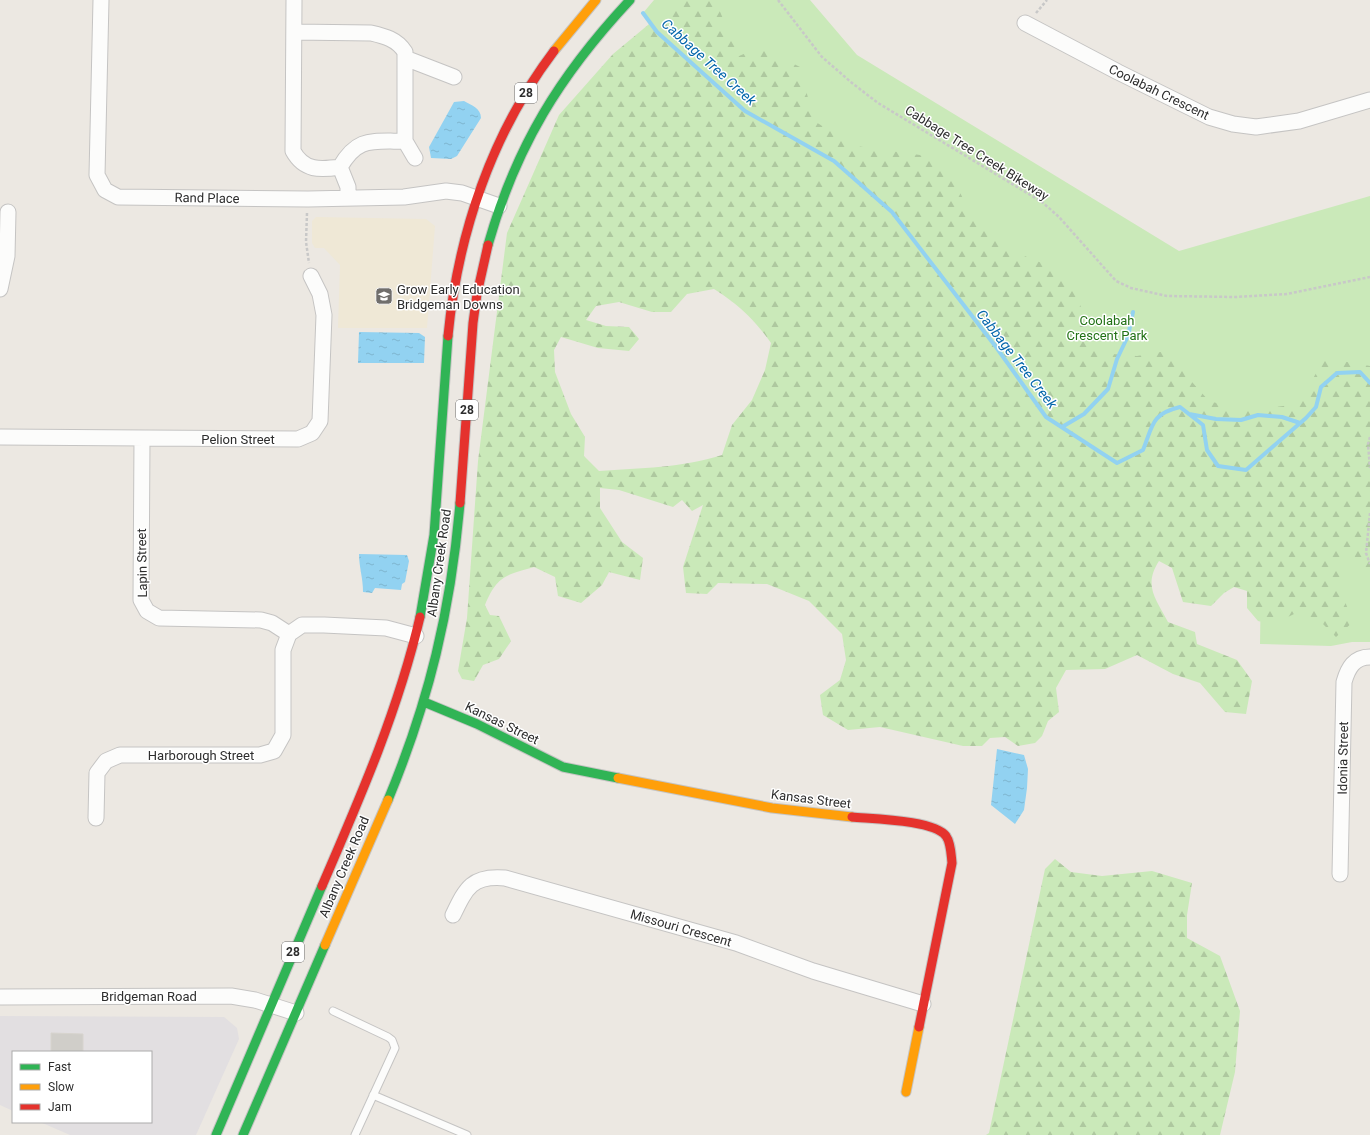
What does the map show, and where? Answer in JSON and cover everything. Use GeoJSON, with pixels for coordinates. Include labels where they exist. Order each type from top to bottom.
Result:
{"type":"FeatureCollection","features":[{"type":"Feature","properties":{"kind":"main road","name":"Albany Creek Road"},"geometry":{"type":"LineString","coordinates":[[216,1135],[270,1004],[381,746],[399,694],[416,636],[434,534],[448,335],[453,293],[464,239],[476,198],[497,146],[518,106],[546,61],[596,0]]}},
{"type":"Feature","properties":{"kind":"main road","name":"Albany Creek Road"},"geometry":{"type":"LineString","coordinates":[[243,1135],[398,775],[424,702],[439,650],[451,584],[459,519],[477,296],[487,248],[499,206],[518,156],[549,99],[583,53],[630,0]]}},
{"type":"Feature","properties":{"kind":"main road","name":"Kansas Street"},"geometry":{"type":"LineString","coordinates":[[424,702],[477,724],[563,767],[772,808],[927,825],[941,829],[950,841],[952,863],[906,1092]]}},
{"type":"Feature","properties":{"kind":"street","name":"Rand Place"},"geometry":{"type":"LineString","coordinates":[[101,0],[97,175],[105,190],[118,197],[404,197],[446,191],[476,198],[499,206]]}},
{"type":"Feature","properties":{"kind":"street"},"geometry":{"type":"LineString","coordinates":[[294,0],[293,151],[297,158],[310,168],[327,169],[340,167]]}},
{"type":"Feature","properties":{"kind":"street","name":"Coolabah Crescent"},"geometry":{"type":"LineString","coordinates":[[1025,23],[1209,118],[1233,124],[1256,127],[1299,121],[1370,100]]}},
{"type":"Feature","properties":{"kind":"street"},"geometry":{"type":"LineString","coordinates":[[294,32],[371,33],[383,35],[400,44],[405,52],[404,141],[415,158]]}},
{"type":"Feature","properties":{"kind":"street"},"geometry":{"type":"LineString","coordinates":[[405,58],[454,77]]}},
{"type":"Feature","properties":{"kind":"street"},"geometry":{"type":"LineString","coordinates":[[340,167],[347,155],[361,143],[404,141]]}},
{"type":"Feature","properties":{"kind":"street"},"geometry":{"type":"LineString","coordinates":[[340,167],[348,187],[348,198]]}},
{"type":"Feature","properties":{"kind":"street"},"geometry":{"type":"LineString","coordinates":[[0,289],[7,256],[8,212]]}},
{"type":"Feature","properties":{"kind":"street","name":"Pelion Street"},"geometry":{"type":"LineString","coordinates":[[0,437],[298,440],[312,433],[320,421],[324,315],[320,294],[311,276]]}},
{"type":"Feature","properties":{"kind":"street","name":"Lapin Street"},"geometry":{"type":"LineString","coordinates":[[142,439],[140,600],[147,611],[159,618],[261,620],[272,623],[288,634]]}},
{"type":"Feature","properties":{"kind":"street"},"geometry":{"type":"LineString","coordinates":[[288,634],[302,625],[324,625],[386,628],[416,636]]}},
{"type":"Feature","properties":{"kind":"street","name":"Harborough Street"},"geometry":{"type":"LineString","coordinates":[[96,818],[98,773],[106,761],[120,755],[260,755],[274,751],[283,735],[283,650],[288,634]]}},
{"type":"Feature","properties":{"kind":"street","name":"Idonia Street"},"geometry":{"type":"LineString","coordinates":[[1340,874],[1344,682],[1347,671],[1354,661],[1370,657]]}},
{"type":"Feature","properties":{"kind":"street","name":"Missouri Crescent"},"geometry":{"type":"LineString","coordinates":[[453,915],[469,887],[477,881],[490,877],[505,878],[736,943],[813,972],[923,1004]]}},
{"type":"Feature","properties":{"kind":"street","name":"Bridgeman Road"},"geometry":{"type":"LineString","coordinates":[[0,997],[224,996],[244,998],[270,1004],[296,1013]]}},
{"type":"Feature","properties":{"kind":"lane"},"geometry":{"type":"LineString","coordinates":[[334,1011],[388,1037],[394,1043],[395,1048],[355,1135]]}},
{"type":"Feature","properties":{"kind":"lane"},"geometry":{"type":"LineString","coordinates":[[373,1095],[467,1135]]}},
{"type":"Feature","properties":{"kind":"path","name":"Cabbage Tree Creek Bikeway"},"geometry":{"type":"LineString","coordinates":[[778,0],[822,57],[852,83],[878,103],[1042,202],[1059,217],[1116,281],[1131,288],[1167,296],[1235,297],[1287,294],[1370,277]]}},
{"type":"Feature","properties":{"kind":"path"},"geometry":{"type":"LineString","coordinates":[[308,208],[306,242],[311,276]]}},
{"type":"Feature","properties":{"kind":"path"},"geometry":{"type":"LineString","coordinates":[[1370,437],[1368,444],[1370,468]]}},
{"type":"Feature","properties":{"kind":"path"},"geometry":{"type":"LineString","coordinates":[[1370,513],[1366,553],[1370,564]]}},
{"type":"Feature","properties":{"kind":"shaded area","name":"Grow Early Education Bridgeman Downs"},"geometry":{"type":"Polygon","coordinates":[[[316,217],[426,219],[435,226],[427,328],[338,328],[340,265],[324,248],[315,248],[312,243],[312,221],[316,217]]]}},
{"type":"Feature","properties":{"kind":"shaded area"},"geometry":{"type":"Polygon","coordinates":[[[0,1016],[224,1017],[237,1028],[239,1039],[196,1135],[70,1135],[42,1123],[152,1123],[152,1051],[12,1051],[12,1111],[0,1105],[0,1016]]]}},
{"type":"Feature","properties":{"kind":"green space","name":"Coolabah Crescent Park"},"geometry":{"type":"Polygon","coordinates":[[[654,0],[810,0],[857,55],[1179,251],[1370,196],[1370,642],[1352,642],[1331,646],[1260,644],[1263,457],[1166,411],[657,32],[643,13],[654,0]]]}},
{"type":"Feature","properties":{"kind":"green space"},"geometry":{"type":"Polygon","coordinates":[[[678,0],[715,0],[739,56],[760,47],[800,67],[814,121],[856,146],[920,155],[948,168],[973,219],[1017,253],[1057,269],[1078,296],[1083,316],[1100,353],[1137,356],[1172,350],[1192,382],[1209,401],[1247,411],[1298,404],[1325,358],[1370,366],[1370,579],[1366,578],[1352,552],[1340,563],[1344,599],[1353,622],[1336,637],[1323,624],[1296,613],[1274,624],[1258,621],[1247,608],[1247,591],[1234,587],[1224,593],[1211,606],[1183,602],[1172,568],[1159,561],[1152,578],[1153,592],[1168,622],[1195,632],[1197,644],[1237,660],[1252,681],[1246,714],[1225,712],[1200,683],[1173,674],[1137,655],[1105,669],[1066,670],[1056,688],[1059,712],[1048,721],[1042,736],[1035,743],[1018,746],[1005,737],[990,738],[982,746],[963,746],[880,727],[848,730],[823,715],[820,695],[840,680],[846,660],[842,634],[809,601],[767,584],[718,583],[707,594],[686,593],[683,567],[703,505],[692,511],[682,500],[673,507],[619,490],[600,488],[600,508],[622,542],[643,558],[640,580],[609,572],[602,585],[581,603],[558,596],[555,577],[534,567],[509,575],[498,582],[489,595],[485,605],[490,615],[499,616],[511,641],[499,659],[483,665],[474,681],[462,679],[458,671],[467,618],[478,461],[507,233],[559,115],[613,54],[678,0]],[[714,289],[687,294],[671,312],[652,312],[619,302],[596,306],[586,320],[606,326],[629,327],[639,339],[629,351],[598,348],[561,337],[554,350],[555,372],[571,414],[585,437],[584,456],[599,471],[692,463],[722,455],[732,425],[752,400],[765,370],[771,343],[746,313],[714,289]]]}},
{"type":"Feature","properties":{"kind":"green space"},"geometry":{"type":"Polygon","coordinates":[[[1055,859],[1071,872],[1102,876],[1152,871],[1192,883],[1187,915],[1187,938],[1220,956],[1240,1011],[1235,1072],[1220,1135],[986,1135],[989,1133],[1045,869],[1055,859]]]}},
{"type":"Feature","properties":{"kind":"water"},"geometry":{"type":"Polygon","coordinates":[[[464,101],[477,109],[481,115],[481,118],[457,156],[451,159],[431,158],[429,147],[454,102],[464,101]]]}},
{"type":"Feature","properties":{"kind":"water"},"geometry":{"type":"Polygon","coordinates":[[[359,332],[419,333],[425,337],[424,363],[358,363],[359,332]]]}},
{"type":"Feature","properties":{"kind":"water"},"geometry":{"type":"Polygon","coordinates":[[[359,554],[407,555],[409,561],[405,582],[402,584],[401,590],[375,588],[372,593],[363,592],[359,554]]]}},
{"type":"Feature","properties":{"kind":"water"},"geometry":{"type":"Polygon","coordinates":[[[997,749],[1024,755],[1028,769],[1024,810],[1015,824],[991,805],[997,749]]]}},
{"type":"Feature","properties":{"kind":"building"},"geometry":{"type":"Polygon","coordinates":[[[51,1033],[83,1034],[83,1051],[51,1051],[51,1033]]]}},
{"type":"Feature","properties":{"kind":"waterway","name":"Cabbage Tree Creek"},"geometry":{"type":"LineString","coordinates":[[643,13],[657,32],[745,111],[834,161],[892,212],[996,347],[1046,417],[1117,463],[1143,450],[1151,427],[1158,417],[1163,413],[1180,407],[1203,425],[1207,450],[1218,466],[1246,470],[1306,418],[1316,407],[1321,387],[1337,373],[1360,372],[1370,383]]}},
{"type":"Feature","properties":{"kind":"waterway"},"geometry":{"type":"LineString","coordinates":[[1062,427],[1084,414],[1108,389],[1117,359],[1128,336],[1133,312]]}},
{"type":"Feature","properties":{"kind":"waterway"},"geometry":{"type":"LineString","coordinates":[[1189,414],[1216,419],[1241,420],[1258,415],[1282,417],[1300,423]]}},
{"type":"Feature","properties":{"kind":"traffic: fast"},"geometry":{"type":"LineString","coordinates":[[488,245],[499,209],[512,176],[543,114],[582,56],[630,0]]}},
{"type":"Feature","properties":{"kind":"traffic: fast"},"geometry":{"type":"LineString","coordinates":[[420,617],[434,535],[448,336]]}},
{"type":"Feature","properties":{"kind":"traffic: fast"},"geometry":{"type":"LineString","coordinates":[[388,800],[415,727],[436,654],[451,581],[460,503]]}},
{"type":"Feature","properties":{"kind":"traffic: fast"},"geometry":{"type":"LineString","coordinates":[[424,702],[477,724],[563,767],[618,778]]}},
{"type":"Feature","properties":{"kind":"traffic: fast"},"geometry":{"type":"LineString","coordinates":[[216,1135],[322,886]]}},
{"type":"Feature","properties":{"kind":"traffic: fast"},"geometry":{"type":"LineString","coordinates":[[243,1135],[325,945]]}},
{"type":"Feature","properties":{"kind":"traffic: slow"},"geometry":{"type":"LineString","coordinates":[[554,51],[596,0]]}},
{"type":"Feature","properties":{"kind":"traffic: slow"},"geometry":{"type":"LineString","coordinates":[[618,778],[772,808],[852,817]]}},
{"type":"Feature","properties":{"kind":"traffic: slow"},"geometry":{"type":"LineString","coordinates":[[325,945],[388,800]]}},
{"type":"Feature","properties":{"kind":"traffic: slow"},"geometry":{"type":"LineString","coordinates":[[906,1092],[919,1027]]}},
{"type":"Feature","properties":{"kind":"traffic: jam"},"geometry":{"type":"LineString","coordinates":[[448,336],[460,260],[470,222],[482,186],[496,150],[513,116],[532,83],[554,51]]}},
{"type":"Feature","properties":{"kind":"traffic: jam"},"geometry":{"type":"LineString","coordinates":[[460,503],[473,323],[477,294],[488,245]]}},
{"type":"Feature","properties":{"kind":"traffic: jam"},"geometry":{"type":"LineString","coordinates":[[322,886],[377,754],[401,686],[420,617]]}},
{"type":"Feature","properties":{"kind":"traffic: jam"},"geometry":{"type":"LineString","coordinates":[[852,817],[917,823],[939,831],[946,836],[949,842],[952,863],[919,1027]]}},
{"type":"Feature","properties":{"kind":"place","name":"Grow Early Education Bridgeman Downs"},"geometry":{"type":"Point","coordinates":[384,296]}}]}
